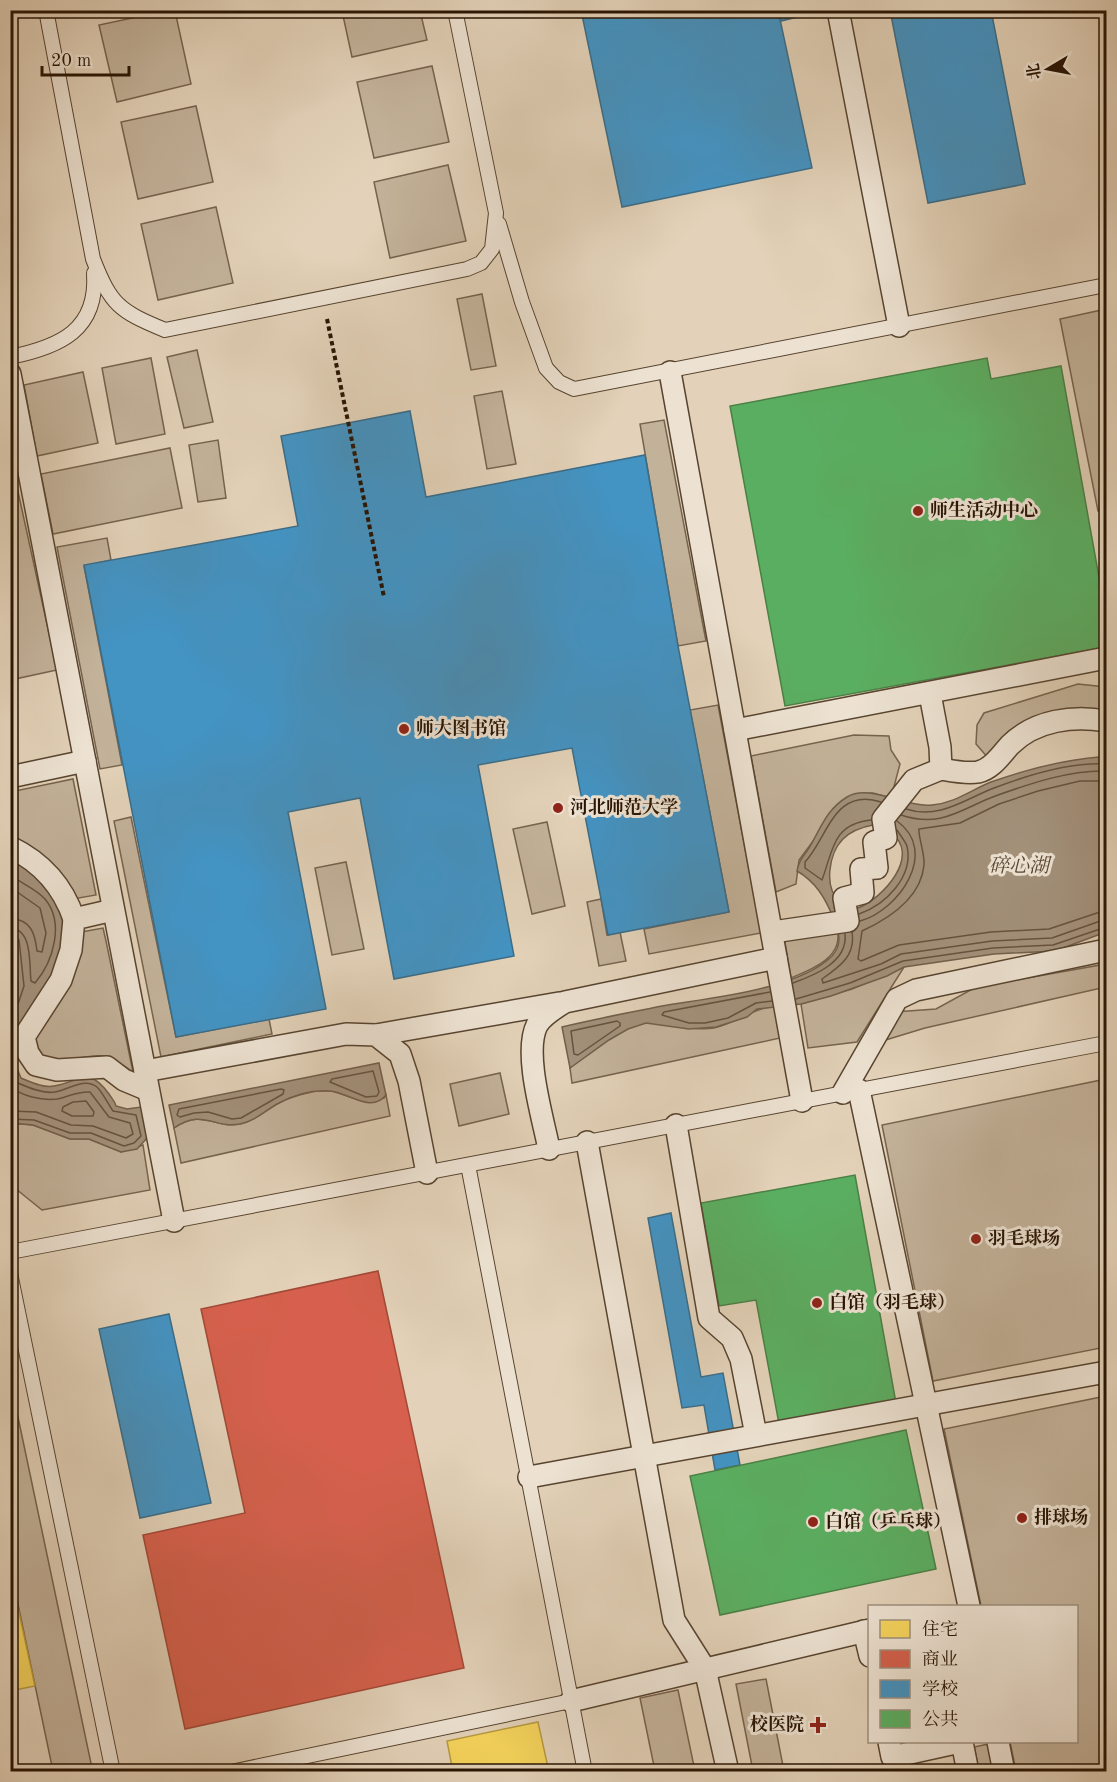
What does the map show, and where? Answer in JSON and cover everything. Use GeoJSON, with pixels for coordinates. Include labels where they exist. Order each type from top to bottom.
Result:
{"type":"FeatureCollection","features":[{"type":"Feature","properties":{"kind":"street"},"geometry":{"type":"LineString","coordinates":[[838,10],[899,326]]}},
{"type":"Feature","properties":{"kind":"street"},"geometry":{"type":"LineString","coordinates":[[669,372],[773,932],[802,1101]]}},
{"type":"Feature","properties":{"kind":"street"},"geometry":{"type":"LineString","coordinates":[[10,374],[174,1221]]}},
{"type":"Feature","properties":{"kind":"street"},"geometry":{"type":"LineString","coordinates":[[735,730],[1107,658]]}},
{"type":"Feature","properties":{"kind":"street"},"geometry":{"type":"LineString","coordinates":[[930,694],[940,747],[941,769]]}},
{"type":"Feature","properties":{"kind":"street"},"geometry":{"type":"LineString","coordinates":[[773,932],[848,921],[844,898],[863,893],[861,870],[877,868],[874,842],[886,838],[883,819],[914,780],[941,769],[980,772],[994,763],[1012,743],[1038,727],[1061,720],[1090,718],[1107,721]]}},
{"type":"Feature","properties":{"kind":"street"},"geometry":{"type":"LineString","coordinates":[[10,777],[85,761]]}},
{"type":"Feature","properties":{"kind":"street"},"geometry":{"type":"LineString","coordinates":[[10,847],[39,865],[53,879],[69,903],[74,918],[70,950],[61,980],[24,1037],[28,1053],[36,1065],[57,1070],[107,1067],[124,1080],[147,1081],[346,1034],[376,1035],[778,968]]}},
{"type":"Feature","properties":{"kind":"street"},"geometry":{"type":"LineString","coordinates":[[74,918],[114,910]]}},
{"type":"Feature","properties":{"kind":"street"},"geometry":{"type":"LineString","coordinates":[[969,1605],[926,1405],[851,1092],[897,999],[916,990],[1107,950]]}},
{"type":"Feature","properties":{"kind":"street"},"geometry":{"type":"LineString","coordinates":[[549,1149],[531,1050],[532,1038],[538,1023],[565,1002]]}},
{"type":"Feature","properties":{"kind":"street"},"geometry":{"type":"LineString","coordinates":[[376,1035],[400,1054],[409,1082],[427,1173]]}},
{"type":"Feature","properties":{"kind":"street"},"geometry":{"type":"LineString","coordinates":[[675,1125],[709,1318],[732,1338],[741,1359],[756,1436]]}},
{"type":"Feature","properties":{"kind":"street"},"geometry":{"type":"LineString","coordinates":[[586,1142],[674,1620],[705,1669],[728,1772]]}},
{"type":"Feature","properties":{"kind":"street"},"geometry":{"type":"LineString","coordinates":[[529,1477],[1107,1372]]}},
{"type":"Feature","properties":{"kind":"street"},"geometry":{"type":"LineString","coordinates":[[571,1701],[867,1631]]}},
{"type":"Feature","properties":{"kind":"street"},"geometry":{"type":"LineString","coordinates":[[892,1757],[956,1743]]}},
{"type":"Feature","properties":{"kind":"street"},"geometry":{"type":"LineString","coordinates":[[961,1743],[968,1772]]}},
{"type":"Feature","properties":{"kind":"street"},"geometry":{"type":"LineString","coordinates":[[998,1743],[1004,1772]]}},
{"type":"Feature","properties":{"kind":"lane"},"geometry":{"type":"LineString","coordinates":[[10,357],[42,351],[71,335],[90,313],[95,291],[93,259],[46,10]]}},
{"type":"Feature","properties":{"kind":"lane"},"geometry":{"type":"LineString","coordinates":[[454,10],[496,213],[536,344],[546,368],[559,382],[574,389],[1107,285]]}},
{"type":"Feature","properties":{"kind":"lane"},"geometry":{"type":"LineString","coordinates":[[93,259],[106,291],[130,316],[165,330],[466,269],[481,263],[492,249],[496,213]]}},
{"type":"Feature","properties":{"kind":"lane"},"geometry":{"type":"LineString","coordinates":[[10,1252],[1107,1043]]}},
{"type":"Feature","properties":{"kind":"lane"},"geometry":{"type":"LineString","coordinates":[[468,1165],[585,1772]]}},
{"type":"Feature","properties":{"kind":"lane"},"geometry":{"type":"LineString","coordinates":[[10,1273],[113,1772]]}},
{"type":"Feature","properties":{"kind":"lane"},"geometry":{"type":"LineString","coordinates":[[231,1772],[571,1701]]}},
{"type":"Feature","properties":{"kind":"path"},"geometry":{"type":"LineString","coordinates":[[322,298],[384,597]]}},
{"type":"Feature","properties":{"kind":"shaded area"},"geometry":{"type":"Polygon","coordinates":[[[165,11],[175,11],[191,84],[117,102],[99,25],[165,11]]]}},
{"type":"Feature","properties":{"kind":"shaded area"},"geometry":{"type":"Polygon","coordinates":[[[342,11],[420,11],[427,40],[352,57],[342,11]]]}},
{"type":"Feature","properties":{"kind":"shaded area"},"geometry":{"type":"Polygon","coordinates":[[[432,66],[449,142],[374,158],[357,82],[432,66]]]}},
{"type":"Feature","properties":{"kind":"shaded area"},"geometry":{"type":"Polygon","coordinates":[[[196,106],[213,182],[138,199],[121,122],[196,106]]]}},
{"type":"Feature","properties":{"kind":"shaded area"},"geometry":{"type":"Polygon","coordinates":[[[448,165],[466,241],[390,258],[374,182],[448,165]]]}},
{"type":"Feature","properties":{"kind":"shaded area"},"geometry":{"type":"Polygon","coordinates":[[[216,207],[233,283],[158,300],[141,224],[216,207]]]}},
{"type":"Feature","properties":{"kind":"shaded area"},"geometry":{"type":"Polygon","coordinates":[[[482,294],[496,366],[471,370],[457,299],[482,294]]]}},
{"type":"Feature","properties":{"kind":"shaded area"},"geometry":{"type":"Polygon","coordinates":[[[1106,309],[1106,510],[1098,511],[1060,319],[1106,309]]]}},
{"type":"Feature","properties":{"kind":"shaded area"},"geometry":{"type":"Polygon","coordinates":[[[197,350],[213,422],[184,428],[167,357],[197,350]]]}},
{"type":"Feature","properties":{"kind":"shaded area"},"geometry":{"type":"Polygon","coordinates":[[[151,358],[165,434],[116,444],[102,368],[151,358]]]}},
{"type":"Feature","properties":{"kind":"shaded area"},"geometry":{"type":"Polygon","coordinates":[[[83,372],[98,443],[37,456],[24,385],[83,372]]]}},
{"type":"Feature","properties":{"kind":"shaded area"},"geometry":{"type":"Polygon","coordinates":[[[502,391],[516,464],[487,469],[474,396],[502,391]]]}},
{"type":"Feature","properties":{"kind":"shaded area"},"geometry":{"type":"Polygon","coordinates":[[[664,420],[706,641],[678,646],[640,424],[664,420]]]}},
{"type":"Feature","properties":{"kind":"shaded area"},"geometry":{"type":"Polygon","coordinates":[[[218,440],[226,498],[198,502],[189,445],[218,440]]]}},
{"type":"Feature","properties":{"kind":"shaded area"},"geometry":{"type":"Polygon","coordinates":[[[170,448],[182,508],[53,534],[41,474],[170,448]]]}},
{"type":"Feature","properties":{"kind":"shaded area"},"geometry":{"type":"Polygon","coordinates":[[[17,487],[57,670],[15,679],[10,658],[10,489],[17,487]]]}},
{"type":"Feature","properties":{"kind":"shaded area"},"geometry":{"type":"Polygon","coordinates":[[[107,538],[111,560],[84,566],[122,765],[100,769],[57,547],[107,538]]]}},
{"type":"Feature","properties":{"kind":"shaded area"},"geometry":{"type":"Polygon","coordinates":[[[1078,684],[1106,687],[1106,711],[1069,710],[989,759],[976,744],[977,725],[984,713],[1078,684]]]}},
{"type":"Feature","properties":{"kind":"shaded area"},"geometry":{"type":"Polygon","coordinates":[[[718,705],[761,933],[649,954],[644,929],[729,912],[690,710],[718,705]]]}},
{"type":"Feature","properties":{"kind":"shaded area"},"geometry":{"type":"Polygon","coordinates":[[[854,735],[889,736],[891,750],[900,764],[891,798],[873,793],[858,794],[842,802],[799,860],[796,884],[776,892],[751,756],[854,735]]]}},
{"type":"Feature","properties":{"kind":"shaded area"},"geometry":{"type":"Polygon","coordinates":[[[73,779],[96,895],[73,899],[11,838],[10,792],[73,779]]]}},
{"type":"Feature","properties":{"kind":"shaded area"},"geometry":{"type":"Polygon","coordinates":[[[131,817],[176,1037],[269,1019],[272,1034],[161,1057],[114,821],[131,817]]]}},
{"type":"Feature","properties":{"kind":"shaded area"},"geometry":{"type":"Polygon","coordinates":[[[547,822],[565,906],[532,914],[513,829],[547,822]]]}},
{"type":"Feature","properties":{"kind":"shaded area"},"geometry":{"type":"Polygon","coordinates":[[[346,862],[364,949],[332,955],[315,868],[346,862]]]}},
{"type":"Feature","properties":{"kind":"shaded area"},"geometry":{"type":"Polygon","coordinates":[[[601,899],[607,935],[620,932],[626,961],[599,966],[587,902],[601,899]]]}},
{"type":"Feature","properties":{"kind":"shaded area"},"geometry":{"type":"Polygon","coordinates":[[[782,925],[837,929],[836,947],[825,961],[791,978],[782,925]]]}},
{"type":"Feature","properties":{"kind":"shaded area"},"geometry":{"type":"Polygon","coordinates":[[[103,928],[133,1072],[115,1060],[103,1056],[60,1061],[43,1058],[33,1052],[36,1023],[76,933],[103,928]]]}},
{"type":"Feature","properties":{"kind":"shaded area"},"geometry":{"type":"Polygon","coordinates":[[[1106,964],[1106,987],[925,1028],[879,1042],[894,1012],[936,1009],[976,987],[1106,964]]]}},
{"type":"Feature","properties":{"kind":"shaded area"},"geometry":{"type":"Polygon","coordinates":[[[904,967],[857,1042],[808,1048],[801,1004],[852,989],[904,967]]]}},
{"type":"Feature","properties":{"kind":"shaded area"},"geometry":{"type":"Polygon","coordinates":[[[769,1007],[775,1007],[780,1038],[572,1083],[570,1068],[574,1064],[617,1034],[636,1025],[663,1023],[705,1029],[714,1028],[769,1007]]]}},
{"type":"Feature","properties":{"kind":"shaded area"},"geometry":{"type":"Polygon","coordinates":[[[500,1073],[509,1114],[459,1126],[450,1084],[500,1073]]]}},
{"type":"Feature","properties":{"kind":"shaded area","name":"羽毛球场"},"geometry":{"type":"Polygon","coordinates":[[[1106,1079],[1106,1347],[933,1381],[882,1125],[1106,1079]]]}},
{"type":"Feature","properties":{"kind":"shaded area"},"geometry":{"type":"Polygon","coordinates":[[[316,1091],[332,1091],[362,1101],[384,1098],[386,1095],[390,1116],[181,1163],[174,1128],[184,1122],[201,1119],[231,1125],[245,1123],[286,1099],[316,1091]]]}},
{"type":"Feature","properties":{"kind":"shaded area"},"geometry":{"type":"Polygon","coordinates":[[[11,1123],[33,1125],[70,1139],[89,1139],[121,1152],[143,1145],[150,1190],[42,1210],[11,1185],[11,1123]]]}},
{"type":"Feature","properties":{"kind":"shaded area"},"geometry":{"type":"Polygon","coordinates":[[[11,1384],[92,1768],[53,1771],[11,1571],[11,1384]]]}},
{"type":"Feature","properties":{"kind":"shaded area","name":"排球场"},"geometry":{"type":"Polygon","coordinates":[[[1106,1396],[1106,1771],[1016,1771],[1010,1743],[1078,1743],[1078,1605],[981,1605],[944,1429],[1106,1396]]]}},
{"type":"Feature","properties":{"kind":"shaded area"},"geometry":{"type":"Polygon","coordinates":[[[766,1679],[784,1771],[753,1771],[736,1684],[766,1679]]]}},
{"type":"Feature","properties":{"kind":"shaded area"},"geometry":{"type":"Polygon","coordinates":[[[678,1690],[695,1771],[655,1771],[640,1698],[678,1690]]]}},
{"type":"Feature","properties":{"kind":"shaded area"},"geometry":{"type":"Polygon","coordinates":[[[993,1743],[998,1771],[979,1771],[974,1747],[993,1743]]]}},
{"type":"Feature","properties":{"kind":"water","name":"碎心湖"},"geometry":{"type":"Polygon","coordinates":[[[1085,758],[1106,758],[1106,932],[1055,951],[994,954],[904,967],[887,976],[831,996],[801,1004],[757,1009],[747,1017],[716,1027],[689,1029],[646,1023],[628,1029],[609,1040],[570,1068],[562,1027],[775,985],[817,968],[832,956],[839,942],[833,917],[819,891],[810,880],[797,871],[800,861],[825,820],[847,797],[856,793],[866,793],[922,805],[940,804],[1017,773],[1085,758]],[[873,825],[846,836],[838,845],[831,861],[831,888],[835,895],[842,902],[858,908],[878,896],[901,864],[902,852],[899,841],[890,832],[873,825]]]}},
{"type":"Feature","properties":{"kind":"water"},"geometry":{"type":"Polygon","coordinates":[[[10,857],[47,883],[64,913],[65,957],[16,1041],[17,1069],[21,1078],[46,1086],[89,1078],[102,1085],[116,1106],[127,1109],[141,1107],[148,1137],[137,1149],[121,1152],[89,1139],[70,1139],[33,1125],[11,1123],[11,1005],[18,986],[11,929],[10,857]]]}},
{"type":"Feature","properties":{"kind":"water"},"geometry":{"type":"Polygon","coordinates":[[[379,1063],[386,1095],[373,1103],[337,1092],[316,1091],[290,1098],[245,1123],[231,1125],[201,1119],[184,1122],[174,1128],[169,1105],[379,1063]]]}},
{"type":"Feature","properties":{"kind":"building: 住宅"},"geometry":{"type":"Polygon","coordinates":[[[10,1571],[35,1686],[10,1691],[10,1571]]]}},
{"type":"Feature","properties":{"kind":"building: 住宅"},"geometry":{"type":"Polygon","coordinates":[[[538,1722],[549,1772],[453,1772],[447,1741],[538,1722]]]}},
{"type":"Feature","properties":{"kind":"building: 商业"},"geometry":{"type":"Polygon","coordinates":[[[378,1271],[464,1668],[185,1729],[143,1535],[245,1513],[201,1309],[378,1271]]]}},
{"type":"Feature","properties":{"kind":"building: 学校"},"geometry":{"type":"Polygon","coordinates":[[[581,10],[778,10],[812,168],[622,207],[581,10]]]}},
{"type":"Feature","properties":{"kind":"building: 学校"},"geometry":{"type":"Polygon","coordinates":[[[778,10],[826,10],[781,21],[778,10]]]}},
{"type":"Feature","properties":{"kind":"building: 学校"},"geometry":{"type":"Polygon","coordinates":[[[890,10],[991,10],[1025,184],[928,203],[890,10]]]}},
{"type":"Feature","properties":{"kind":"building: 学校","name":"师大图书馆"},"geometry":{"type":"Polygon","coordinates":[[[410,411],[426,497],[645,455],[678,646],[729,912],[608,935],[572,748],[478,765],[514,956],[394,979],[360,798],[288,812],[326,1009],[176,1037],[84,565],[298,526],[281,436],[410,411]]]}},
{"type":"Feature","properties":{"kind":"building: 学校"},"geometry":{"type":"Polygon","coordinates":[[[671,1213],[701,1377],[723,1373],[740,1465],[715,1470],[704,1405],[682,1408],[648,1218],[671,1213]]]}},
{"type":"Feature","properties":{"kind":"building: 学校"},"geometry":{"type":"Polygon","coordinates":[[[169,1314],[211,1503],[140,1518],[99,1329],[169,1314]]]}},
{"type":"Feature","properties":{"kind":"building: 公共","name":"师生活动中心"},"geometry":{"type":"Polygon","coordinates":[[[987,358],[991,379],[1061,366],[1106,616],[1106,647],[785,706],[730,406],[987,358]]]}},
{"type":"Feature","properties":{"kind":"building: 公共","name":"白馆（羽毛球）"},"geometry":{"type":"Polygon","coordinates":[[[855,1175],[896,1403],[779,1424],[756,1300],[719,1306],[701,1203],[855,1175]]]}},
{"type":"Feature","properties":{"kind":"building: 公共","name":"白馆（乒乓球）"},"geometry":{"type":"Polygon","coordinates":[[[906,1430],[936,1569],[720,1615],[690,1476],[906,1430]]]}},
{"type":"Feature","properties":{"kind":"place","name":"师生活动中心"},"geometry":{"type":"Point","coordinates":[918,511]}},
{"type":"Feature","properties":{"kind":"place","name":"师大图书馆"},"geometry":{"type":"Point","coordinates":[404,729]}},
{"type":"Feature","properties":{"kind":"place","name":"河北师范大学"},"geometry":{"type":"Point","coordinates":[558,808]}},
{"type":"Feature","properties":{"kind":"place","name":"羽毛球场"},"geometry":{"type":"Point","coordinates":[976,1239]}},
{"type":"Feature","properties":{"kind":"place","name":"白馆（羽毛球）"},"geometry":{"type":"Point","coordinates":[817,1303]}},
{"type":"Feature","properties":{"kind":"place","name":"排球场"},"geometry":{"type":"Point","coordinates":[1022,1518]}},
{"type":"Feature","properties":{"kind":"place","name":"白馆（乒乓球）"},"geometry":{"type":"Point","coordinates":[813,1522]}},
{"type":"Feature","properties":{"kind":"place","name":"校医院"},"geometry":{"type":"Point","coordinates":[818,1725]}}]}
